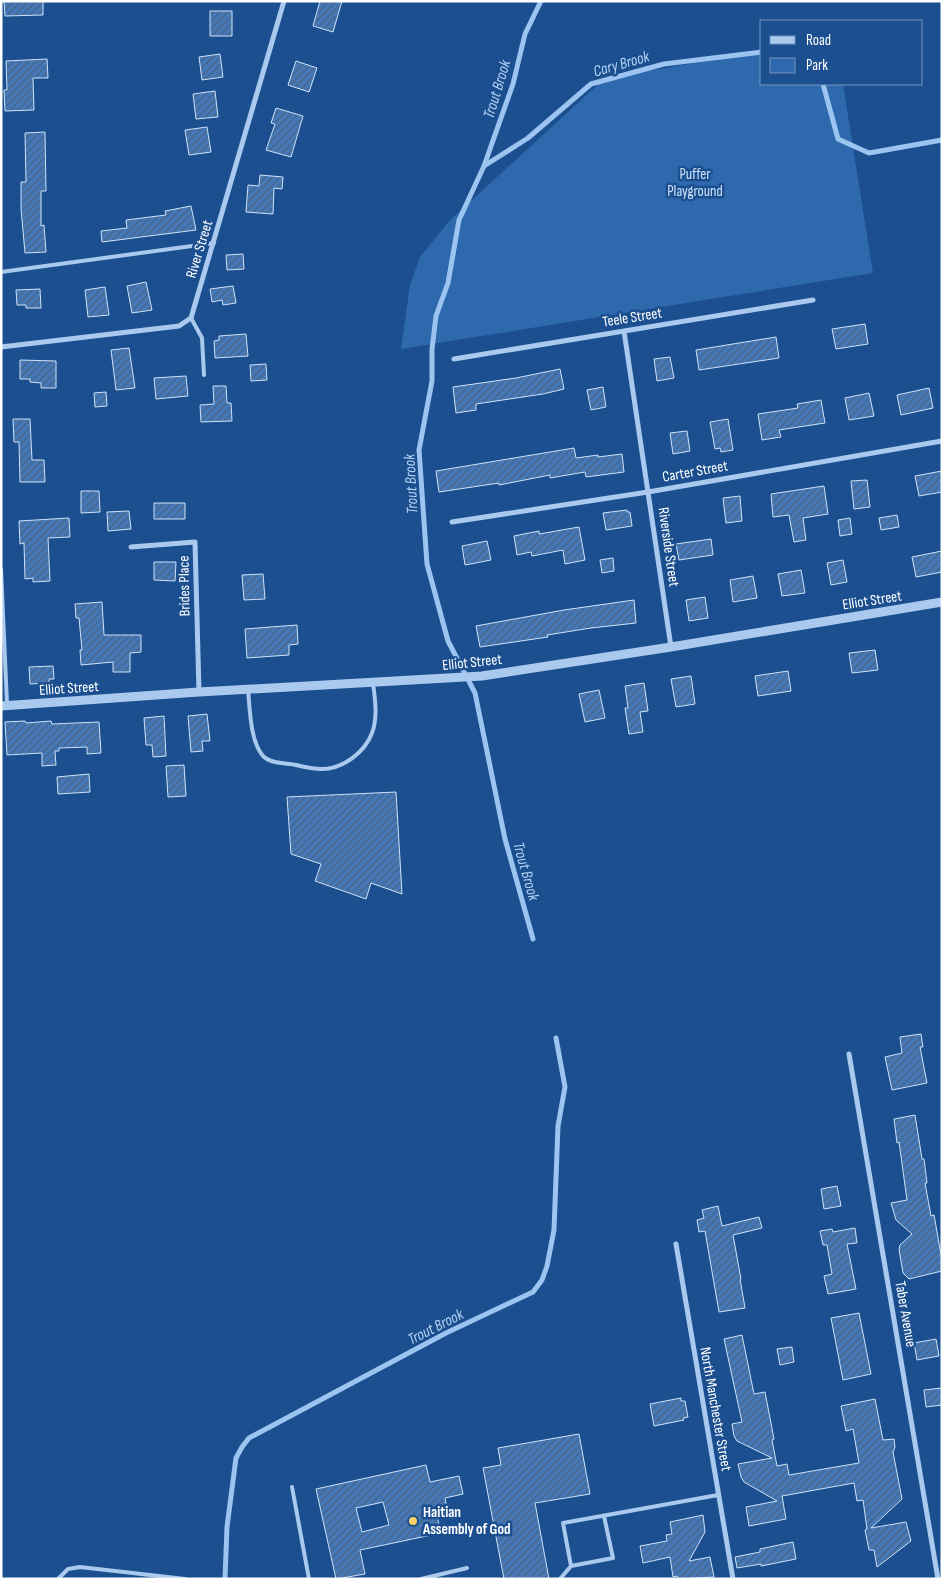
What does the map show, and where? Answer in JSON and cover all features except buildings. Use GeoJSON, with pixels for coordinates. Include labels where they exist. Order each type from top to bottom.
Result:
{"type":"FeatureCollection","features":[{"type":"Feature","properties":{"kind":"street","name":"River Street"},"geometry":{"type":"LineString","coordinates":[[191,318],[284,1]]}},
{"type":"Feature","properties":{"kind":"street","name":"Teele Street"},"geometry":{"type":"LineString","coordinates":[[454,359],[813,300]]}},
{"type":"Feature","properties":{"kind":"street"},"geometry":{"type":"LineString","coordinates":[[1,347],[179,326],[191,318]]}},
{"type":"Feature","properties":{"kind":"street","name":"Riverside Street"},"geometry":{"type":"LineString","coordinates":[[624,331],[671,647]]}},
{"type":"Feature","properties":{"kind":"street","name":"Carter Street"},"geometry":{"type":"LineString","coordinates":[[452,522],[648,492],[942,441]]}},
{"type":"Feature","properties":{"kind":"street","name":"Brides Place"},"geometry":{"type":"LineString","coordinates":[[131,547],[195,542],[199,692]]}},
{"type":"Feature","properties":{"kind":"street","name":"Elliot Street"},"geometry":{"type":"LineString","coordinates":[[4,706],[199,692],[482,676],[942,602]]}},
{"type":"Feature","properties":{"kind":"street","name":"Taber Avenue"},"geometry":{"type":"LineString","coordinates":[[849,1054],[938,1579]]}},
{"type":"Feature","properties":{"kind":"street","name":"North Manchester Street"},"geometry":{"type":"LineString","coordinates":[[676,1244],[734,1579]]}},
{"type":"Feature","properties":{"kind":"lane"},"geometry":{"type":"LineString","coordinates":[[1,272],[214,243]]}},
{"type":"Feature","properties":{"kind":"lane"},"geometry":{"type":"LineString","coordinates":[[191,318],[202,338],[204,375]]}},
{"type":"Feature","properties":{"kind":"lane"},"geometry":{"type":"LineString","coordinates":[[1,569],[4,706]]}},
{"type":"Feature","properties":{"kind":"lane"},"geometry":{"type":"LineString","coordinates":[[248,690],[252,727],[257,747],[264,758],[276,762],[322,769],[338,767],[353,758],[364,747],[372,733],[375,718],[373,683]]}},
{"type":"Feature","properties":{"kind":"lane"},"geometry":{"type":"LineString","coordinates":[[292,1486],[309,1579]]}},
{"type":"Feature","properties":{"kind":"lane"},"geometry":{"type":"LineString","coordinates":[[570,1566],[563,1523],[718,1495]]}},
{"type":"Feature","properties":{"kind":"lane"},"geometry":{"type":"LineString","coordinates":[[560,1579],[570,1566],[612,1558],[604,1516]]}},
{"type":"Feature","properties":{"kind":"lane"},"geometry":{"type":"LineString","coordinates":[[58,1579],[68,1569],[80,1567],[185,1579]]}},
{"type":"Feature","properties":{"kind":"lane"},"geometry":{"type":"LineString","coordinates":[[421,1579],[467,1568]]}},
{"type":"Feature","properties":{"kind":"green space","name":"Puffer Playground"},"geometry":{"type":"Polygon","coordinates":[[[760,51],[760,85],[843,85],[873,273],[401,349],[410,285],[420,257],[450,220],[604,79],[760,51]]]}},
{"type":"Feature","properties":{"kind":"waterway","name":"Trout Brook"},"geometry":{"type":"LineString","coordinates":[[533,939],[505,839],[475,693],[448,641],[427,564],[419,450],[432,381],[432,349],[436,316],[448,283],[459,220],[484,166],[513,84],[525,34],[541,1]]}},
{"type":"Feature","properties":{"kind":"waterway","name":"Cary Brook"},"geometry":{"type":"LineString","coordinates":[[484,166],[528,138],[591,84],[664,64],[760,52]]}},
{"type":"Feature","properties":{"kind":"waterway","name":"Cary Brook"},"geometry":{"type":"LineString","coordinates":[[823,85],[838,139],[869,153],[942,140]]}},
{"type":"Feature","properties":{"kind":"waterway","name":"Trout Brook"},"geometry":{"type":"LineString","coordinates":[[225,1579],[227,1527],[236,1458],[249,1438],[446,1333],[533,1292],[542,1280],[547,1266],[554,1230],[558,1126],[565,1087],[556,1038]]}},
{"type":"Feature","properties":{"kind":"place","name":"Haitian Assembly of God"},"geometry":{"type":"Point","coordinates":[413,1521]}}]}
